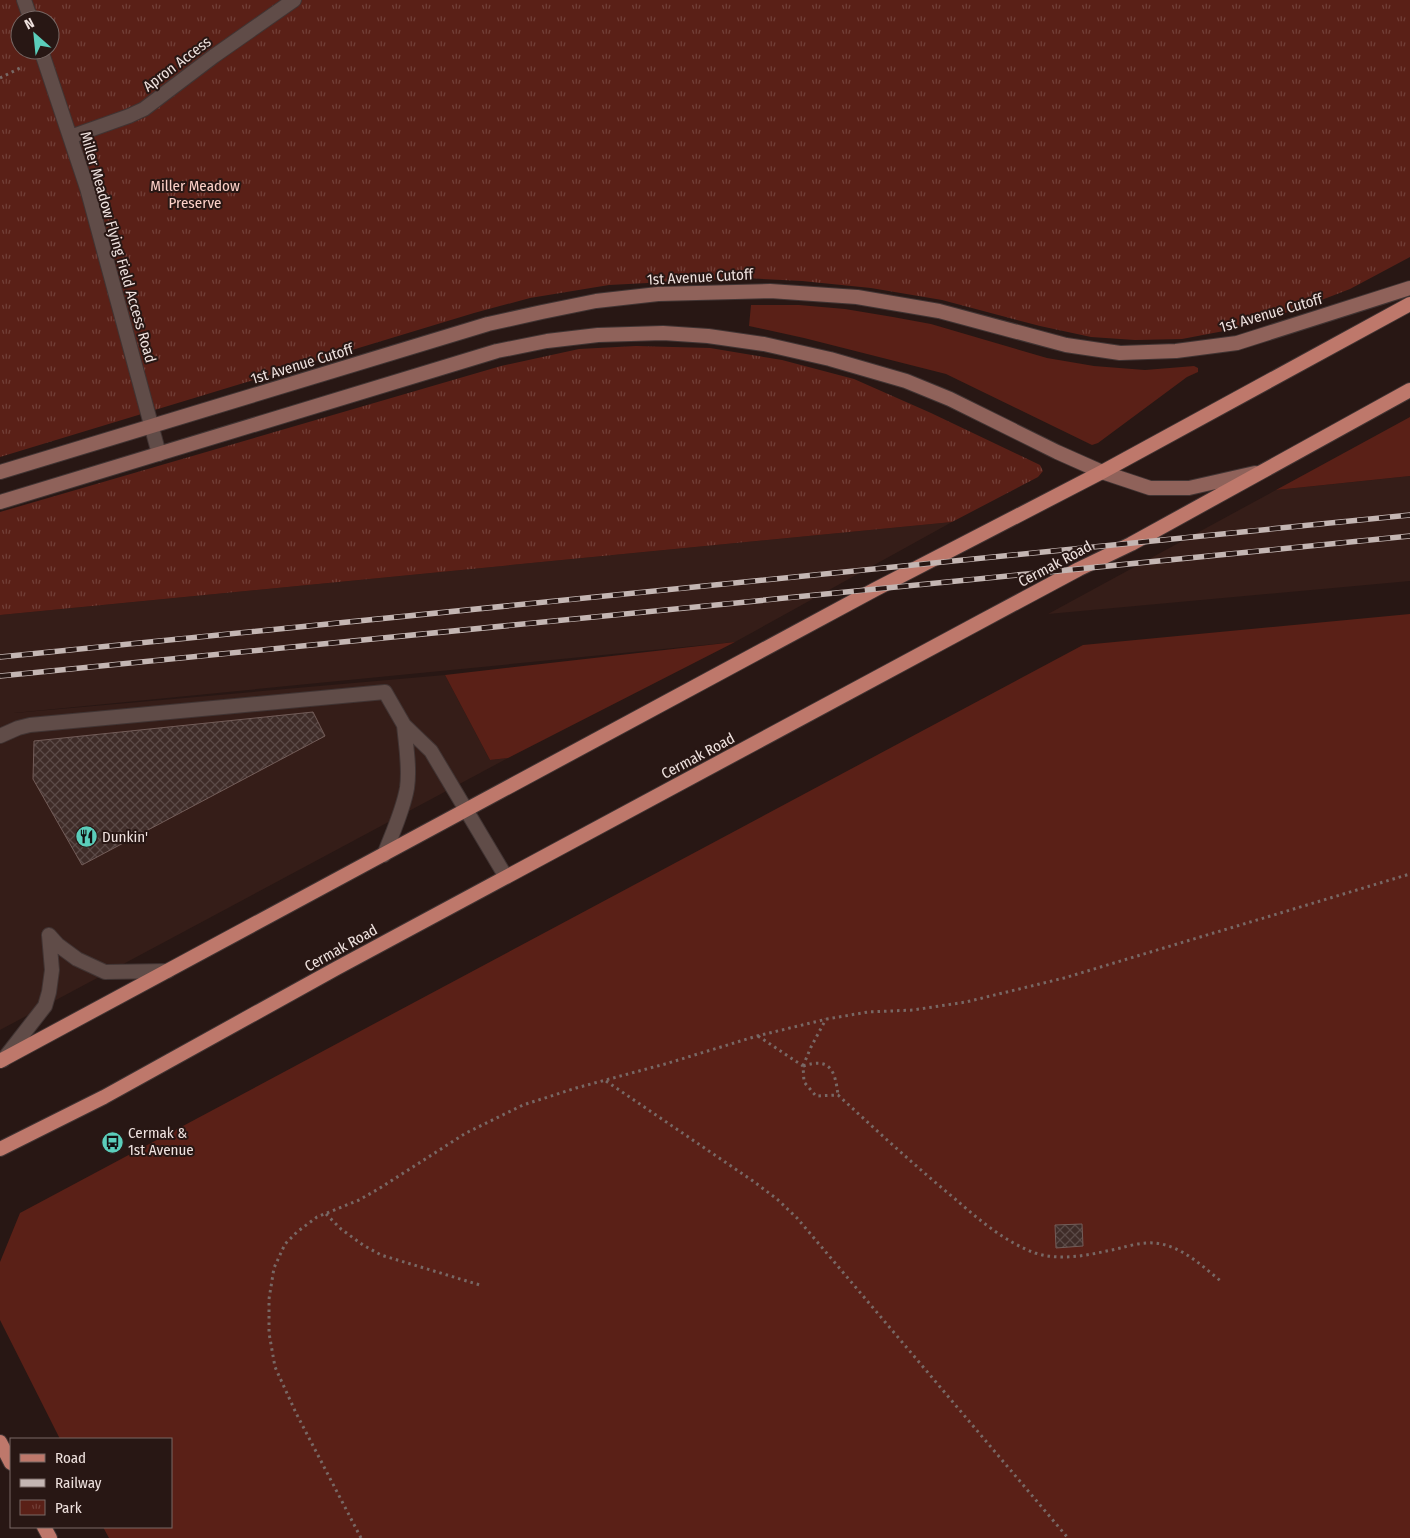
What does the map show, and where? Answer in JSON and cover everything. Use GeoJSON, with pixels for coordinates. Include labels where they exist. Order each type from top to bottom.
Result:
{"type":"FeatureCollection","features":[{"type":"Feature","properties":{"kind":"main road","name":"1st Avenue Cutoff"},"geometry":{"type":"LineString","coordinates":[[0,472],[488,324],[596,301],[658,294],[770,290],[858,298],[939,312],[1066,345],[1120,353],[1176,351],[1237,343],[1410,288]]}},
{"type":"Feature","properties":{"kind":"main road"},"geometry":{"type":"LineString","coordinates":[[1,1060],[874,590],[1102,472],[1410,304]]}},
{"type":"Feature","properties":{"kind":"main road"},"geometry":{"type":"LineString","coordinates":[[0,502],[497,351],[546,340],[598,335],[663,333],[708,336],[764,344],[830,359],[906,381],[950,399],[1056,452],[1102,472],[1150,488],[1189,488],[1260,472]]}},
{"type":"Feature","properties":{"kind":"main road","name":"Cermak Road"},"geometry":{"type":"LineString","coordinates":[[2,1149],[104,1097],[337,968],[1062,578],[1131,544],[1410,390]]}},
{"type":"Feature","properties":{"kind":"main road"},"geometry":{"type":"LineString","coordinates":[[0,1442],[10,1461]]}},
{"type":"Feature","properties":{"kind":"lane","name":"Apron Access"},"geometry":{"type":"LineString","coordinates":[[70,137],[144,109],[214,56],[294,0]]}},
{"type":"Feature","properties":{"kind":"lane","name":"Miller Meadow Flying Field Access Road"},"geometry":{"type":"LineString","coordinates":[[44,60],[87,188],[159,454]]}},
{"type":"Feature","properties":{"kind":"lane"},"geometry":{"type":"LineString","coordinates":[[0,736],[30,725],[384,692],[404,725],[431,751],[506,877]]}},
{"type":"Feature","properties":{"kind":"lane"},"geometry":{"type":"LineString","coordinates":[[384,855],[404,801],[407,787],[408,763],[404,725]]}},
{"type":"Feature","properties":{"kind":"lane"},"geometry":{"type":"LineString","coordinates":[[1,1060],[45,1006],[52,970],[49,935],[58,945],[77,958],[105,972],[168,971]]}},
{"type":"Feature","properties":{"kind":"path"},"geometry":{"type":"LineString","coordinates":[[361,1538],[275,1367],[269,1333],[269,1299],[274,1268],[285,1244],[297,1232],[317,1218],[359,1200],[466,1133],[523,1105],[576,1088],[757,1036],[827,1019],[868,1012],[914,1010],[966,1002],[1064,978],[1410,874]]}},
{"type":"Feature","properties":{"kind":"path"},"geometry":{"type":"LineString","coordinates":[[827,1019],[811,1047],[803,1066],[804,1082],[816,1096],[838,1095]]}},
{"type":"Feature","properties":{"kind":"path"},"geometry":{"type":"LineString","coordinates":[[757,1036],[803,1066]]}},
{"type":"Feature","properties":{"kind":"path"},"geometry":{"type":"LineString","coordinates":[[803,1066],[814,1062],[827,1065],[836,1075],[838,1095],[916,1167],[976,1217],[1014,1244],[1056,1258],[1090,1255],[1154,1243],[1171,1247],[1187,1254],[1222,1282]]}},
{"type":"Feature","properties":{"kind":"path"},"geometry":{"type":"LineString","coordinates":[[605,1080],[754,1181],[797,1218],[1068,1538]]}},
{"type":"Feature","properties":{"kind":"path"},"geometry":{"type":"LineString","coordinates":[[326,1214],[341,1229],[381,1255],[480,1285]]}},
{"type":"Feature","properties":{"kind":"shaded area"},"geometry":{"type":"Polygon","coordinates":[[[1410,476],[1410,581],[1048,614],[1276,490],[1410,476]]]}},
{"type":"Feature","properties":{"kind":"shaded area"},"geometry":{"type":"Polygon","coordinates":[[[952,522],[735,642],[14,713],[445,675],[490,760],[508,758],[0,1030],[0,615],[952,522]]]}},
{"type":"Feature","properties":{"kind":"green space","name":"Miller Meadow Preserve"},"geometry":{"type":"Polygon","coordinates":[[[0,0],[1410,0],[1410,257],[1350,289],[1268,319],[1229,330],[1182,339],[1135,340],[1091,337],[1040,326],[942,300],[871,288],[802,281],[745,278],[609,285],[530,298],[474,313],[0,457],[0,0]]]}},
{"type":"Feature","properties":{"kind":"green space"},"geometry":{"type":"Polygon","coordinates":[[[751,305],[799,305],[845,309],[931,324],[1047,358],[1094,366],[1145,370],[1194,366],[1198,368],[1198,372],[1187,377],[1098,443],[1092,445],[946,374],[749,326],[751,305]]]}},
{"type":"Feature","properties":{"kind":"green space"},"geometry":{"type":"Polygon","coordinates":[[[636,346],[710,348],[782,360],[854,379],[1040,465],[1043,471],[1038,477],[952,522],[0,615],[0,512],[501,366],[579,349],[636,346]]]}},
{"type":"Feature","properties":{"kind":"green space"},"geometry":{"type":"Polygon","coordinates":[[[1410,417],[1410,476],[1276,490],[1410,417]]]}},
{"type":"Feature","properties":{"kind":"green space"},"geometry":{"type":"Polygon","coordinates":[[[1410,614],[1410,1538],[109,1538],[104,1528],[172,1528],[172,1438],[59,1438],[0,1320],[0,1262],[20,1213],[1083,645],[1410,614]]]}},
{"type":"Feature","properties":{"kind":"green space"},"geometry":{"type":"Polygon","coordinates":[[[735,642],[508,758],[490,760],[445,675],[735,642]]]}},
{"type":"Feature","properties":{"kind":"building"},"geometry":{"type":"Polygon","coordinates":[[[313,712],[325,736],[82,865],[33,779],[34,741],[313,712]]]}},
{"type":"Feature","properties":{"kind":"building"},"geometry":{"type":"Polygon","coordinates":[[[1082,1224],[1083,1246],[1056,1248],[1055,1225],[1082,1224]]]}},
{"type":"Feature","properties":{"kind":"railway"},"geometry":{"type":"LineString","coordinates":[[0,657],[1410,515]]}},
{"type":"Feature","properties":{"kind":"railway"},"geometry":{"type":"LineString","coordinates":[[0,676],[1410,536]]}},
{"type":"Feature","properties":{"kind":"place","name":"Dunkin'"},"geometry":{"type":"Point","coordinates":[86,837]}},
{"type":"Feature","properties":{"kind":"place","name":"Cermak & 1st Avenue"},"geometry":{"type":"Point","coordinates":[112,1142]}}]}
